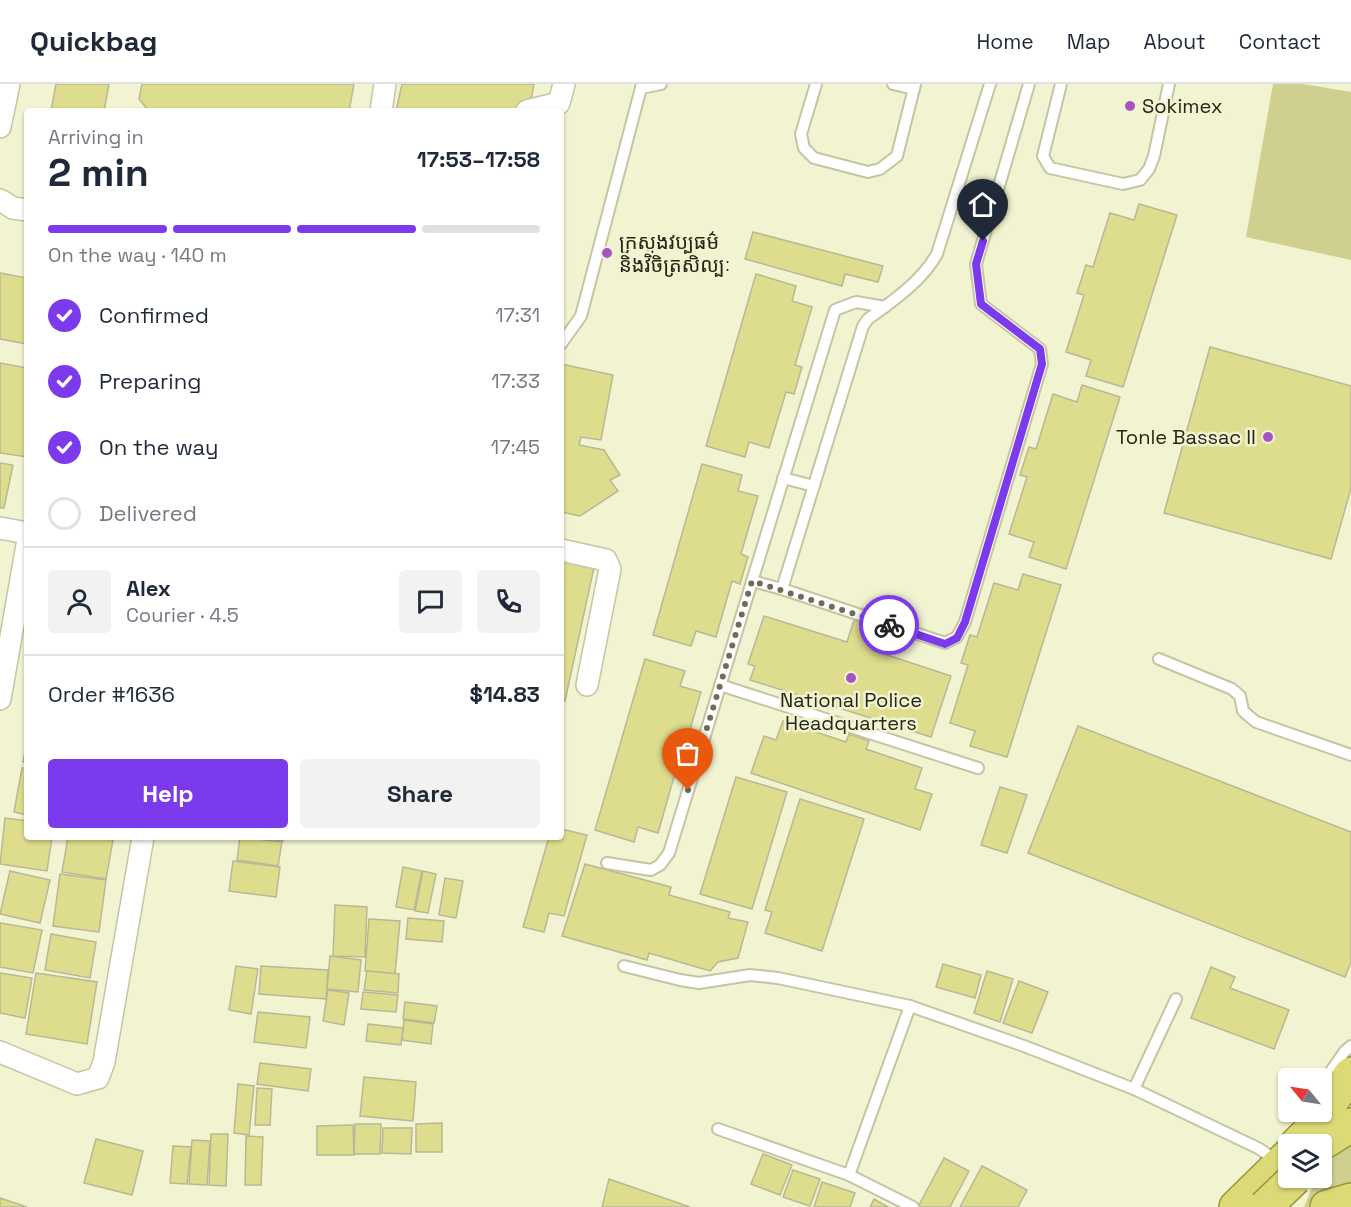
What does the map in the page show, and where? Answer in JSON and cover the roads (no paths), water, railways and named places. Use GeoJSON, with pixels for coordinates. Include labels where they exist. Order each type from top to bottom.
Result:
{"type":"FeatureCollection","features":[{"type":"Feature","properties":{"kind":"highway"},"geometry":{"type":"LineString","coordinates":[[1309,1134],[1351,1074]]}},
{"type":"Feature","properties":{"kind":"highway"},"geometry":{"type":"LineString","coordinates":[[1312,1134],[1328,1117],[1351,1107]]}},
{"type":"Feature","properties":{"kind":"highway"},"geometry":{"type":"LineString","coordinates":[[1332,1134],[1351,1125]]}},
{"type":"Feature","properties":{"kind":"highway"},"geometry":{"type":"LineString","coordinates":[[1236,1207],[1278,1168]]}},
{"type":"Feature","properties":{"kind":"highway"},"geometry":{"type":"LineString","coordinates":[[1266,1207],[1278,1185]]}},
{"type":"Feature","properties":{"kind":"highway"},"geometry":{"type":"LineString","coordinates":[[1286,1207],[1289,1188]]}},
{"type":"Feature","properties":{"kind":"highway"},"geometry":{"type":"LineString","coordinates":[[1327,1207],[1351,1200]]}},
{"type":"Feature","properties":{"kind":"street"},"geometry":{"type":"LineString","coordinates":[[0,127],[9,84]]}},
{"type":"Feature","properties":{"kind":"street"},"geometry":{"type":"LineString","coordinates":[[385,84],[387,108]]}},
{"type":"Feature","properties":{"kind":"street"},"geometry":{"type":"LineString","coordinates":[[539,108],[559,103],[564,84]]}},
{"type":"Feature","properties":{"kind":"street"},"geometry":{"type":"LineString","coordinates":[[0,200],[13,208],[24,210]]}},
{"type":"Feature","properties":{"kind":"street"},"geometry":{"type":"LineString","coordinates":[[0,528],[24,532]]}},
{"type":"Feature","properties":{"kind":"street"},"geometry":{"type":"LineString","coordinates":[[564,551],[606,560],[610,569],[587,685]]}},
{"type":"Feature","properties":{"kind":"street"},"geometry":{"type":"LineString","coordinates":[[0,699],[24,562]]}},
{"type":"Feature","properties":{"kind":"street"},"geometry":{"type":"LineString","coordinates":[[0,1052],[77,1084],[98,1078],[104,1062],[141,840]]}},
{"type":"Feature","properties":{"kind":"lane"},"geometry":{"type":"LineString","coordinates":[[564,340],[581,316],[642,86],[661,84]]}},
{"type":"Feature","properties":{"kind":"lane"},"geometry":{"type":"LineString","coordinates":[[816,84],[801,134],[804,148],[814,159],[868,172],[880,169],[897,156],[915,87],[893,84]]}},
{"type":"Feature","properties":{"kind":"lane"},"geometry":{"type":"LineString","coordinates":[[782,589],[863,326],[868,319],[929,268],[937,254],[990,84]]}},
{"type":"Feature","properties":{"kind":"lane"},"geometry":{"type":"LineString","coordinates":[[752,581],[945,644],[957,638],[965,622],[1042,364],[1040,349],[981,304],[976,264],[1029,84]]}},
{"type":"Feature","properties":{"kind":"lane"},"geometry":{"type":"LineString","coordinates":[[1061,84],[1043,156],[1050,168],[1123,184],[1140,180],[1149,170],[1169,84]]}},
{"type":"Feature","properties":{"kind":"lane"},"geometry":{"type":"LineString","coordinates":[[608,862],[651,870],[660,865],[669,853],[835,310],[856,302],[885,307]]}},
{"type":"Feature","properties":{"kind":"lane"},"geometry":{"type":"LineString","coordinates":[[783,478],[814,486]]}},
{"type":"Feature","properties":{"kind":"lane"},"geometry":{"type":"LineString","coordinates":[[1159,659],[1232,689],[1240,696],[1243,711],[1256,722],[1351,755]]}},
{"type":"Feature","properties":{"kind":"lane"},"geometry":{"type":"LineString","coordinates":[[720,685],[978,768]]}},
{"type":"Feature","properties":{"kind":"lane"},"geometry":{"type":"LineString","coordinates":[[624,966],[699,983],[750,975],[778,978],[910,1006],[1024,1046],[1134,1089],[1258,1148],[1278,1150]]}},
{"type":"Feature","properties":{"kind":"lane"},"geometry":{"type":"LineString","coordinates":[[1134,1089],[1176,999]]}},
{"type":"Feature","properties":{"kind":"lane"},"geometry":{"type":"LineString","coordinates":[[849,1175],[910,1006]]}},
{"type":"Feature","properties":{"kind":"lane"},"geometry":{"type":"LineString","coordinates":[[1332,1070],[1351,1046]]}},
{"type":"Feature","properties":{"kind":"lane"},"geometry":{"type":"LineString","coordinates":[[718,1129],[849,1175],[913,1207]]}},
{"type":"Feature","properties":{"kind":"place","name":"Sokimex"},"geometry":{"type":"Point","coordinates":[1130,106]}},
{"type":"Feature","properties":{"kind":"place","name":"ក្រសួងវប្បធម៌ និងវិចិត្រសិល្បៈ"},"geometry":{"type":"Point","coordinates":[607,253]}},
{"type":"Feature","properties":{"kind":"place","name":"Tonle Bassac II"},"geometry":{"type":"Point","coordinates":[1268,437]}},
{"type":"Feature","properties":{"kind":"place","name":"National Police Headquarters"},"geometry":{"type":"Point","coordinates":[851,678]}}]}
